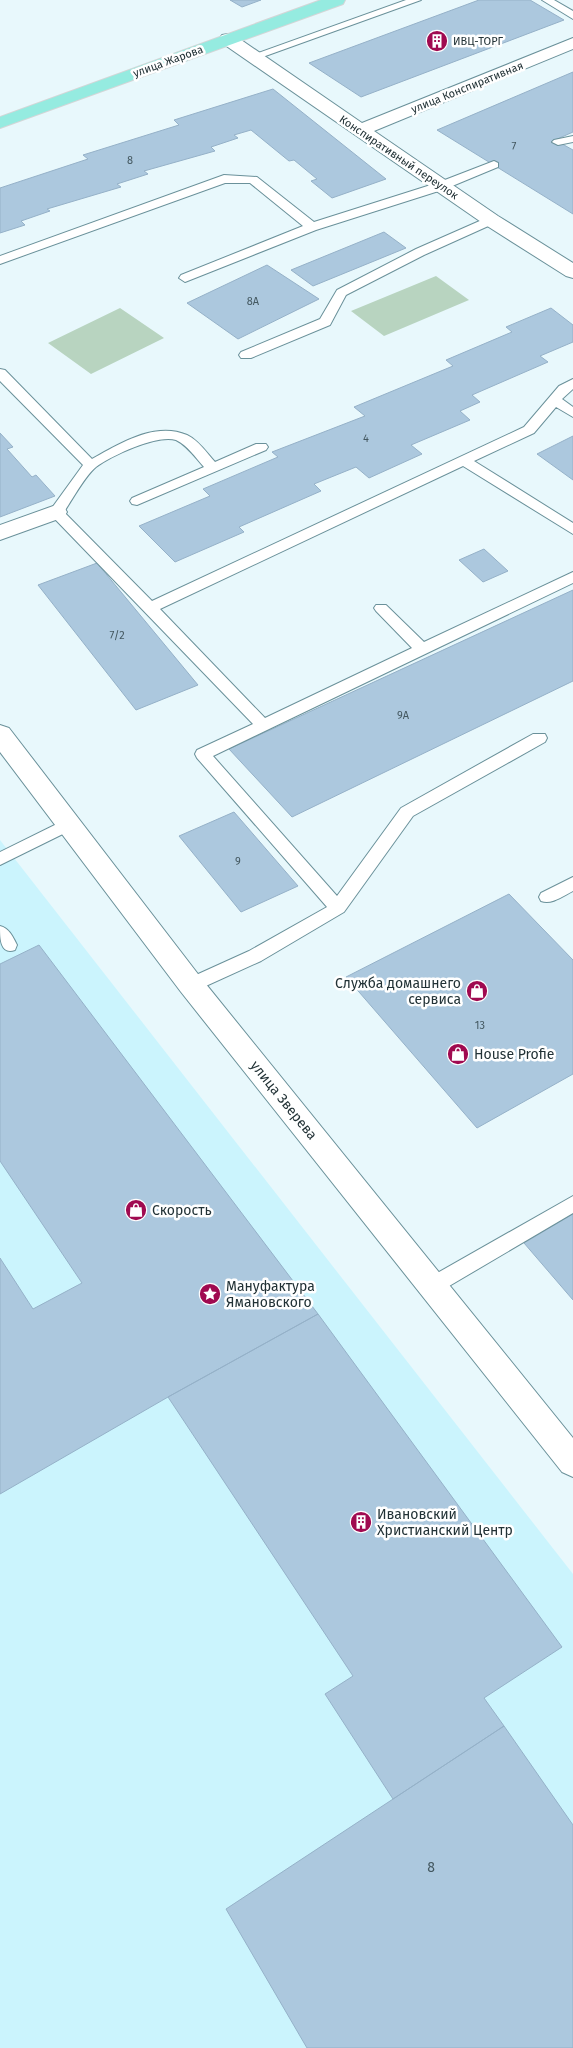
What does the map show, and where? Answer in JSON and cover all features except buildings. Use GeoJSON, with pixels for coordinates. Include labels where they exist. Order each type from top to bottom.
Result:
{"type":"FeatureCollection","features":[{"type":"Feature","properties":{"kind":"main road","name":"улица Жарова"},"geometry":{"type":"LineString","coordinates":[[0,123],[337,0]]}},
{"type":"Feature","properties":{"kind":"street","name":"Конспиративный переулок"},"geometry":{"type":"LineString","coordinates":[[228,40],[440,186],[573,272]]}},
{"type":"Feature","properties":{"kind":"street","name":"улица Конспиративная"},"geometry":{"type":"LineString","coordinates":[[360,130],[573,43]]}},
{"type":"Feature","properties":{"kind":"street"},"geometry":{"type":"LineString","coordinates":[[0,533],[56,512]]}},
{"type":"Feature","properties":{"kind":"street","name":"улица Зверева"},"geometry":{"type":"LineString","coordinates":[[0,734],[191,985],[573,1462]]}},
{"type":"Feature","properties":{"kind":"lane"},"geometry":{"type":"LineString","coordinates":[[253,57],[416,0]]}},
{"type":"Feature","properties":{"kind":"lane"},"geometry":{"type":"LineString","coordinates":[[547,0],[573,16]]}},
{"type":"Feature","properties":{"kind":"lane"},"geometry":{"type":"LineString","coordinates":[[558,142],[573,139]]}},
{"type":"Feature","properties":{"kind":"lane"},"geometry":{"type":"LineString","coordinates":[[185,278],[312,227],[440,186],[494,165]]}},
{"type":"Feature","properties":{"kind":"lane"},"geometry":{"type":"LineString","coordinates":[[0,260],[224,179],[253,180],[312,227]]}},
{"type":"Feature","properties":{"kind":"lane"},"geometry":{"type":"LineString","coordinates":[[246,355],[325,322],[341,293],[420,252],[491,220]]}},
{"type":"Feature","properties":{"kind":"lane"},"geometry":{"type":"LineString","coordinates":[[0,373],[90,465]]}},
{"type":"Feature","properties":{"kind":"lane"},"geometry":{"type":"LineString","coordinates":[[150,608],[529,430],[564,389],[573,383]]}},
{"type":"Feature","properties":{"kind":"lane"},"geometry":{"type":"LineString","coordinates":[[555,400],[573,413]]}},
{"type":"Feature","properties":{"kind":"lane"},"geometry":{"type":"LineString","coordinates":[[213,468],[182,438],[164,435],[149,436],[90,465],[56,512],[263,725]]}},
{"type":"Feature","properties":{"kind":"lane"},"geometry":{"type":"LineString","coordinates":[[137,501],[261,447]]}},
{"type":"Feature","properties":{"kind":"lane"},"geometry":{"type":"LineString","coordinates":[[465,461],[573,529]]}},
{"type":"Feature","properties":{"kind":"lane"},"geometry":{"type":"LineString","coordinates":[[338,908],[203,754],[573,577]]}},
{"type":"Feature","properties":{"kind":"lane"},"geometry":{"type":"LineString","coordinates":[[381,608],[422,649]]}},
{"type":"Feature","properties":{"kind":"lane"},"geometry":{"type":"LineString","coordinates":[[191,985],[255,956],[338,908],[407,812],[539,738]]}},
{"type":"Feature","properties":{"kind":"lane"},"geometry":{"type":"LineString","coordinates":[[0,859],[69,824]]}},
{"type":"Feature","properties":{"kind":"lane"},"geometry":{"type":"LineString","coordinates":[[547,897],[573,883]]}},
{"type":"Feature","properties":{"kind":"lane"},"geometry":{"type":"LineString","coordinates":[[432,1286],[573,1204]]}},
{"type":"Feature","properties":{"kind":"shaded area"},"geometry":{"type":"Polygon","coordinates":[[[0,840],[573,1574],[573,2048],[0,2048],[0,840]]]}},
{"type":"Feature","properties":{"kind":"green space"},"geometry":{"type":"Polygon","coordinates":[[[436,276],[469,300],[384,336],[351,311],[436,276]]]}},
{"type":"Feature","properties":{"kind":"green space"},"geometry":{"type":"Polygon","coordinates":[[[120,308],[164,338],[91,374],[48,343],[120,308]]]}},
{"type":"Feature","properties":{"kind":"place","name":"ИВЦ-ТОРГ"},"geometry":{"type":"Point","coordinates":[437,41]}},
{"type":"Feature","properties":{"kind":"place","name":"Служба домашнего сервиса"},"geometry":{"type":"Point","coordinates":[477,991]}},
{"type":"Feature","properties":{"kind":"place","name":"House Profie"},"geometry":{"type":"Point","coordinates":[458,1054]}},
{"type":"Feature","properties":{"kind":"place","name":"Скорость"},"geometry":{"type":"Point","coordinates":[136,1210]}},
{"type":"Feature","properties":{"kind":"place","name":"Мануфактура Ямановского"},"geometry":{"type":"Point","coordinates":[210,1294]}},
{"type":"Feature","properties":{"kind":"place","name":"Ивановский Христианский Центр"},"geometry":{"type":"Point","coordinates":[361,1522]}}]}
